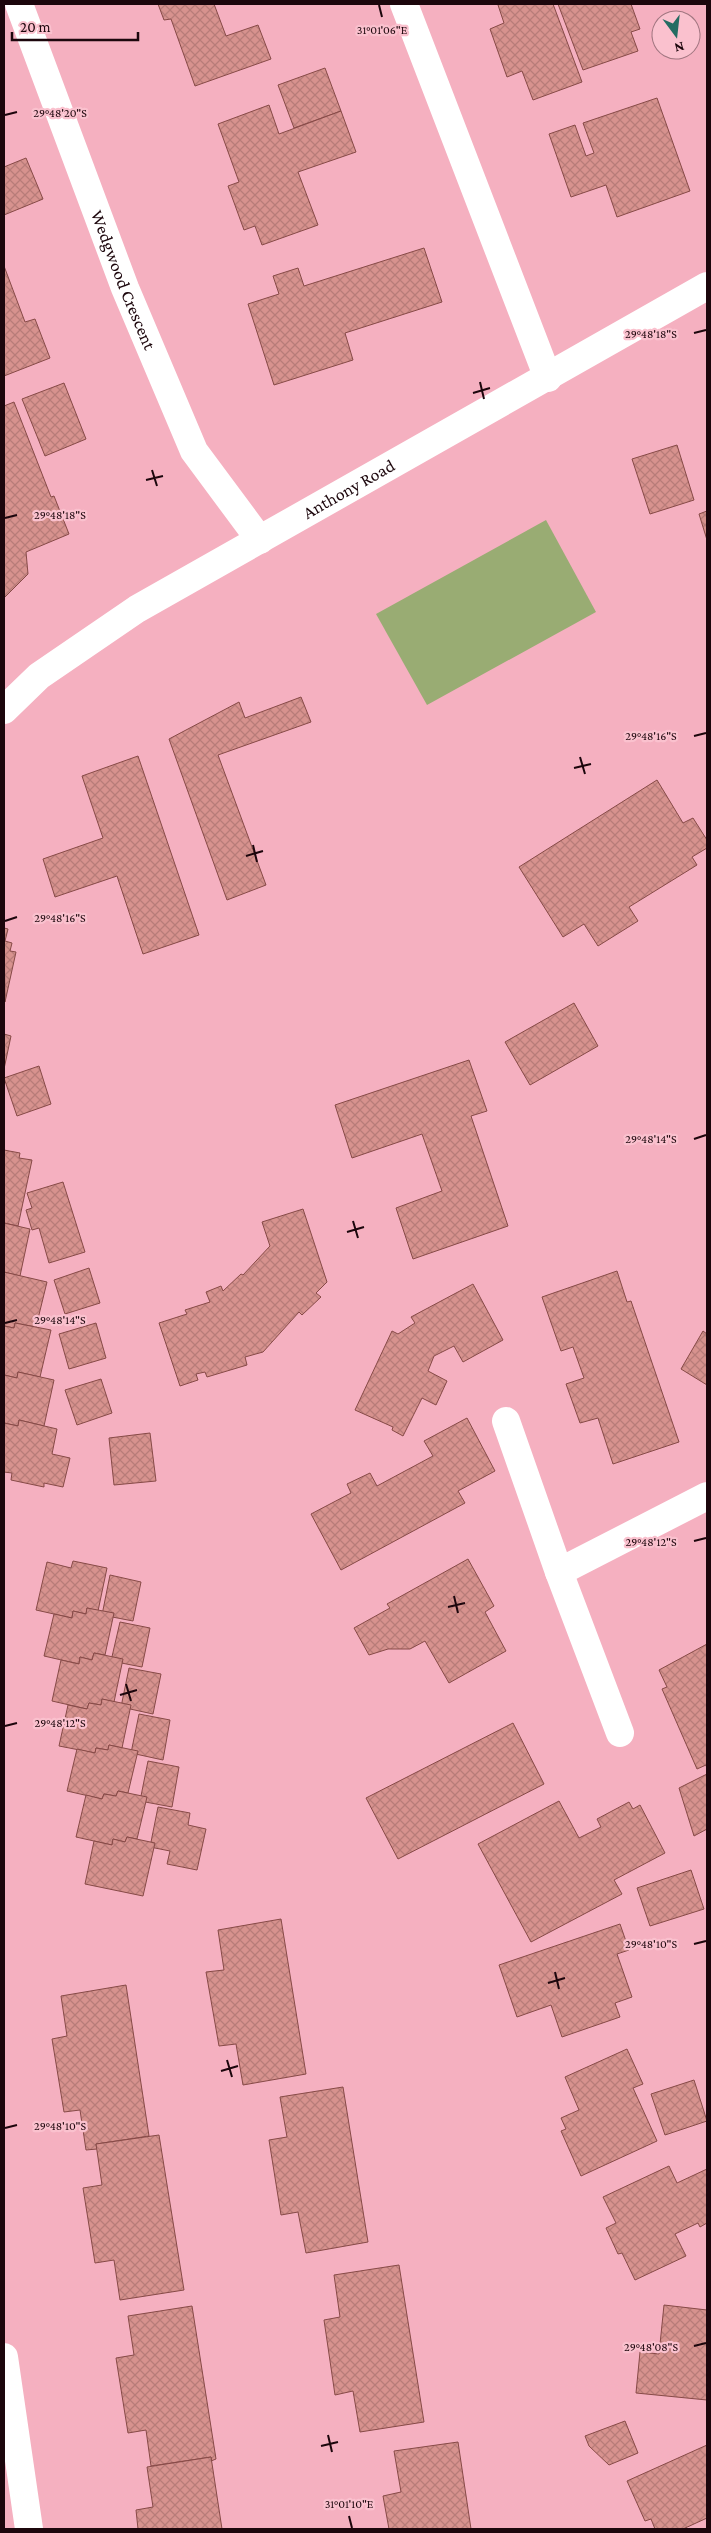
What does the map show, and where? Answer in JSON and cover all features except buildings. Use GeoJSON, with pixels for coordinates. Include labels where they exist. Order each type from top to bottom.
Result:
{"type":"FeatureCollection","features":[{"type":"Feature","properties":{"kind":"street","name":"Wedgwood Crescent"},"geometry":{"type":"LineString","coordinates":[[19,4],[125,288],[194,451],[260,540]]}},
{"type":"Feature","properties":{"kind":"street"},"geometry":{"type":"LineString","coordinates":[[404,4],[548,378]]}},
{"type":"Feature","properties":{"kind":"street","name":"Anthony Road"},"geometry":{"type":"LineString","coordinates":[[4,710],[39,676],[137,610],[707,286]]}},
{"type":"Feature","properties":{"kind":"street"},"geometry":{"type":"LineString","coordinates":[[506,1421],[559,1572],[620,1733]]}},
{"type":"Feature","properties":{"kind":"street"},"geometry":{"type":"LineString","coordinates":[[559,1572],[707,1496]]}},
{"type":"Feature","properties":{"kind":"street"},"geometry":{"type":"LineString","coordinates":[[4,2357],[29,2529]]}},
{"type":"Feature","properties":{"kind":"green space"},"geometry":{"type":"Polygon","coordinates":[[[546,520],[596,612],[427,705],[376,614],[546,520]]]}}]}
